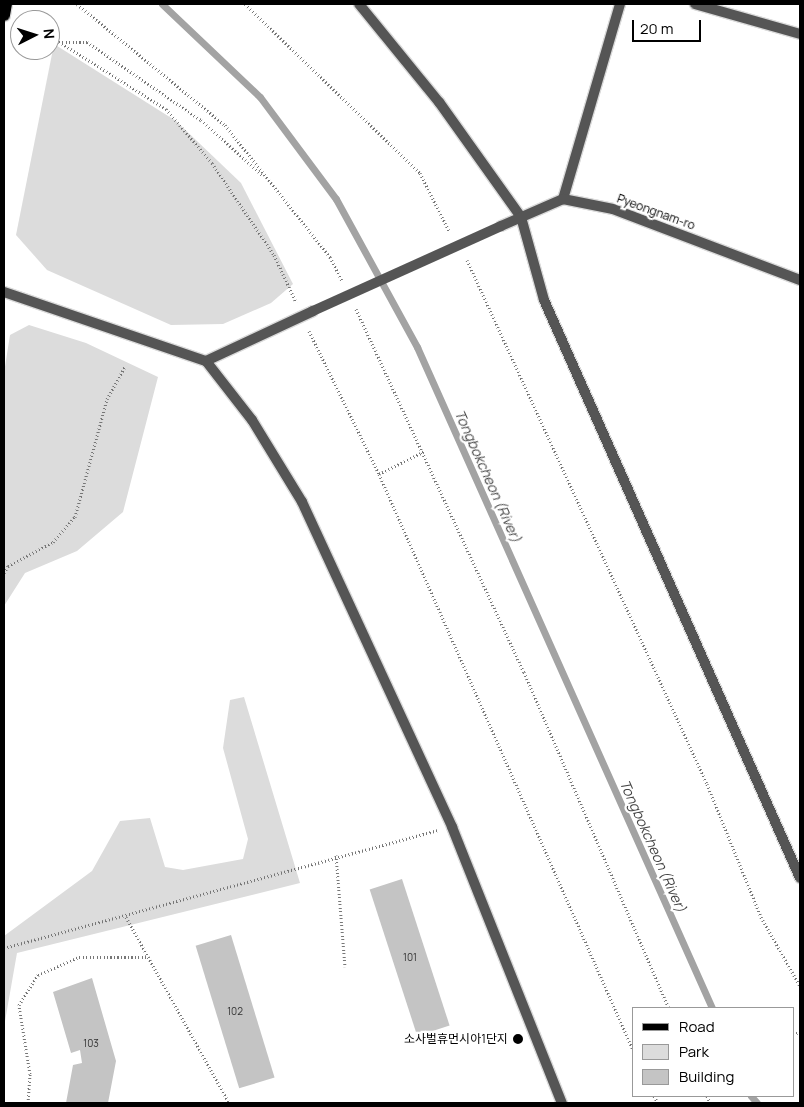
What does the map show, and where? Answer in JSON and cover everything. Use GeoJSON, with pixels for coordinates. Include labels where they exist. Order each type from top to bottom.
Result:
{"type":"FeatureCollection","features":[{"type":"Feature","properties":{"kind":"main road"},"geometry":{"type":"LineString","coordinates":[[4,16],[6,4]]}},
{"type":"Feature","properties":{"kind":"street"},"geometry":{"type":"LineString","coordinates":[[360,4],[439,102],[521,218],[544,300],[800,878]]}},
{"type":"Feature","properties":{"kind":"street"},"geometry":{"type":"LineString","coordinates":[[206,361],[563,199],[620,4]]}},
{"type":"Feature","properties":{"kind":"street"},"geometry":{"type":"LineString","coordinates":[[695,4],[800,34]]}},
{"type":"Feature","properties":{"kind":"street","name":"Pyeongnam-ro"},"geometry":{"type":"LineString","coordinates":[[563,199],[613,209],[800,280]]}},
{"type":"Feature","properties":{"kind":"street"},"geometry":{"type":"LineString","coordinates":[[4,292],[206,361],[252,420],[302,502],[452,827],[562,1103]]}},
{"type":"Feature","properties":{"kind":"path"},"geometry":{"type":"LineString","coordinates":[[77,4],[224,125],[330,257],[348,292]]}},
{"type":"Feature","properties":{"kind":"path"},"geometry":{"type":"LineString","coordinates":[[246,4],[420,173],[453,239]]}},
{"type":"Feature","properties":{"kind":"path"},"geometry":{"type":"LineString","coordinates":[[60,42],[87,42],[201,120],[270,182]]}},
{"type":"Feature","properties":{"kind":"path"},"geometry":{"type":"LineString","coordinates":[[60,42],[166,109],[212,163],[274,255],[379,474],[632,1048]]}},
{"type":"Feature","properties":{"kind":"path"},"geometry":{"type":"LineString","coordinates":[[464,256],[480,281],[707,784],[761,917],[800,986]]}},
{"type":"Feature","properties":{"kind":"path"},"geometry":{"type":"LineString","coordinates":[[352,300],[425,452],[669,1007]]}},
{"type":"Feature","properties":{"kind":"path"},"geometry":{"type":"LineString","coordinates":[[4,573],[8,566],[53,542],[75,517],[107,399],[125,366]]}},
{"type":"Feature","properties":{"kind":"path"},"geometry":{"type":"LineString","coordinates":[[379,474],[425,452]]}},
{"type":"Feature","properties":{"kind":"path"},"geometry":{"type":"LineString","coordinates":[[4,948],[126,917],[336,855],[452,827]]}},
{"type":"Feature","properties":{"kind":"path"},"geometry":{"type":"LineString","coordinates":[[336,855],[345,967]]}},
{"type":"Feature","properties":{"kind":"path"},"geometry":{"type":"LineString","coordinates":[[126,917],[228,1103]]}},
{"type":"Feature","properties":{"kind":"path"},"geometry":{"type":"LineString","coordinates":[[28,1103],[30,1074],[19,1005],[38,975],[79,958],[149,958]]}},
{"type":"Feature","properties":{"kind":"green space"},"geometry":{"type":"Polygon","coordinates":[[[60,48],[176,121],[241,183],[293,284],[271,303],[223,324],[171,325],[47,270],[16,235],[51,60],[60,60],[60,48]]]}},
{"type":"Feature","properties":{"kind":"green space"},"geometry":{"type":"Polygon","coordinates":[[[29,325],[86,343],[158,377],[123,512],[77,551],[25,573],[4,606],[4,373],[10,335],[29,325]]]}},
{"type":"Feature","properties":{"kind":"green space"},"geometry":{"type":"Polygon","coordinates":[[[244,697],[300,883],[17,953],[4,1027],[4,936],[92,871],[120,821],[150,818],[165,867],[183,870],[243,859],[248,839],[223,748],[230,700],[244,697]]]}},
{"type":"Feature","properties":{"kind":"building"},"geometry":{"type":"Polygon","coordinates":[[[402,879],[450,1025],[417,1036],[370,890],[402,879]]]}},
{"type":"Feature","properties":{"kind":"building"},"geometry":{"type":"Polygon","coordinates":[[[231,935],[275,1077],[239,1088],[196,946],[231,935]]]}},
{"type":"Feature","properties":{"kind":"building"},"geometry":{"type":"Polygon","coordinates":[[[92,978],[116,1061],[108,1103],[66,1103],[73,1065],[82,1063],[80,1050],[71,1053],[53,992],[92,978]]]}},
{"type":"Feature","properties":{"kind":"waterway","name":"Tongbokcheon (River)"},"geometry":{"type":"LineString","coordinates":[[162,4],[260,97],[336,199],[417,347],[712,1007]]}},
{"type":"Feature","properties":{"kind":"waterway","name":"Tongbokcheon (River)"},"geometry":{"type":"LineString","coordinates":[[752,1097],[757,1103]]}},
{"type":"Feature","properties":{"kind":"place","name":"소사벌휴먼시아1단지"},"geometry":{"type":"Point","coordinates":[518,1039]}}]}
